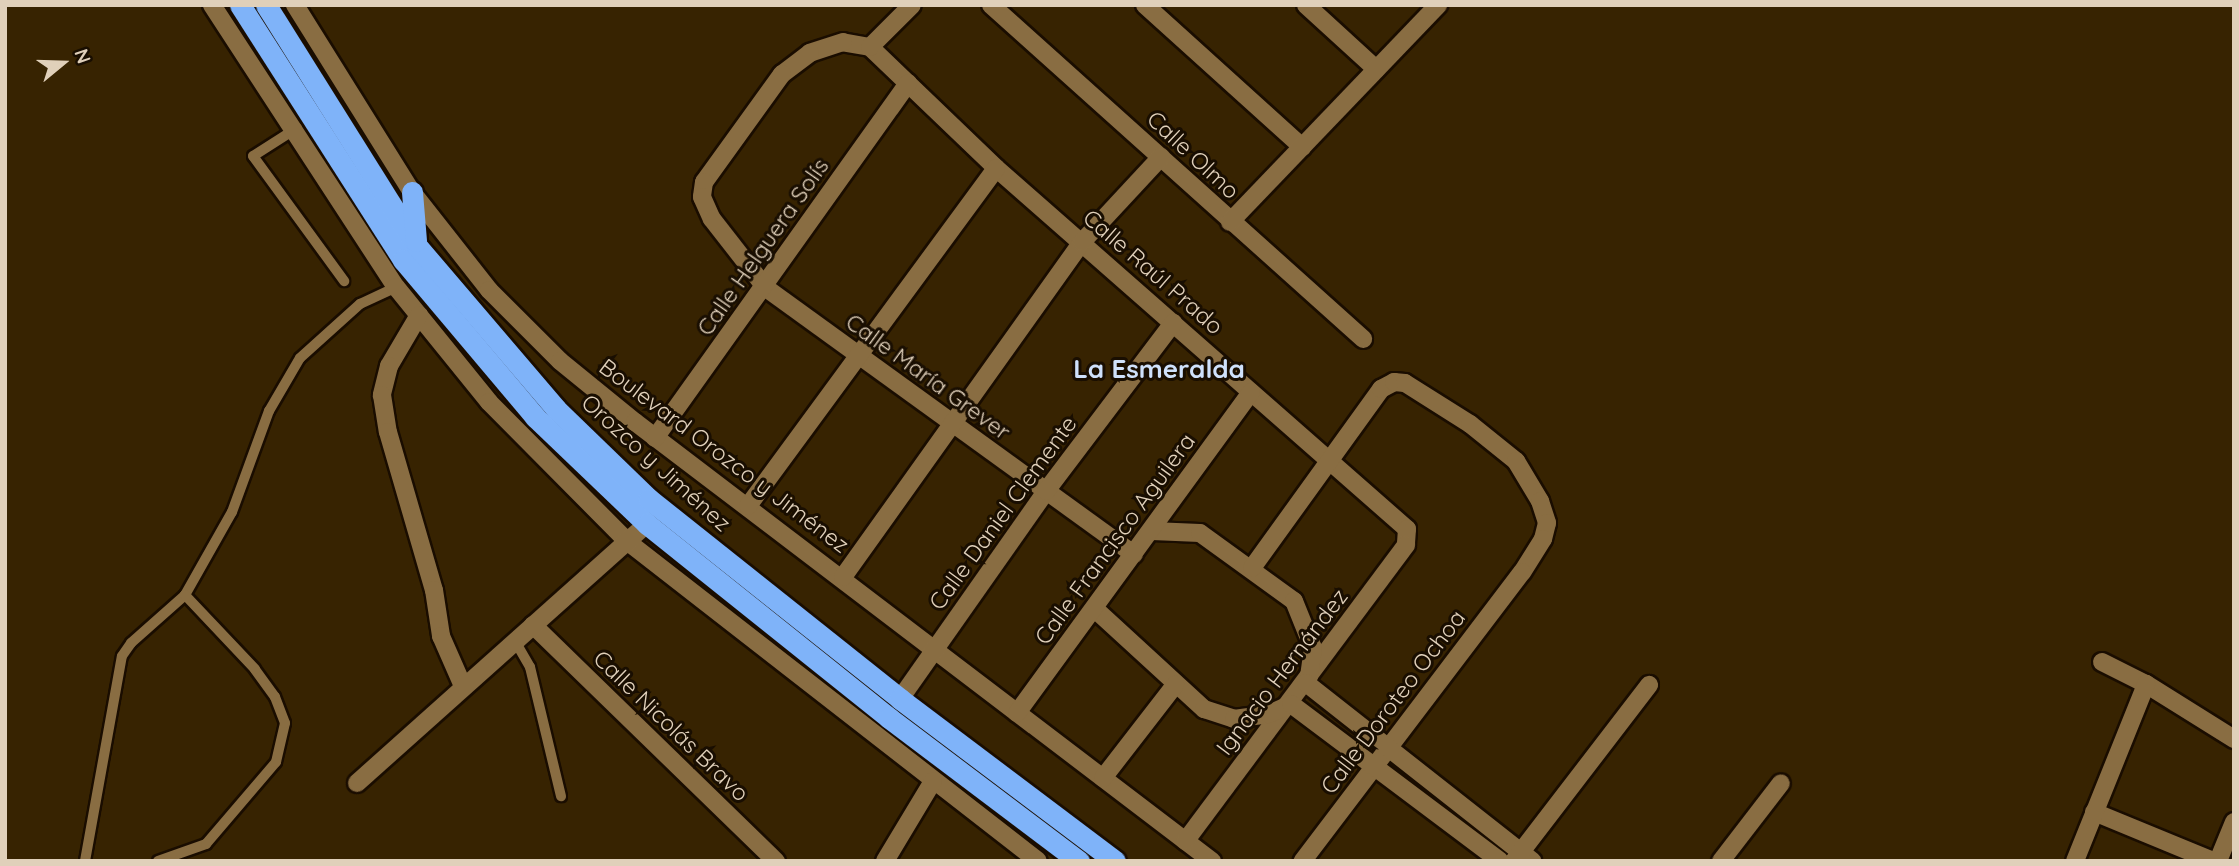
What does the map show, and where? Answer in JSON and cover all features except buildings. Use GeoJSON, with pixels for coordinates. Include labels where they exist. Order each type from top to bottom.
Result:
{"type":"FeatureCollection","features":[{"type":"Feature","properties":{"kind":"highway","name":"Orozco y Jiménez"},"geometry":{"type":"LineString","coordinates":[[240,5],[403,260],[468,343],[535,417],[647,524],[889,718],[1079,861]]}},
{"type":"Feature","properties":{"kind":"highway","name":"Orozco y Jiménez"},"geometry":{"type":"LineString","coordinates":[[266,5],[417,246],[556,409],[649,499],[900,699],[1115,861]]}},
{"type":"Feature","properties":{"kind":"highway"},"geometry":{"type":"LineString","coordinates":[[412,192],[417,246]]}},
{"type":"Feature","properties":{"kind":"street"},"geometry":{"type":"LineString","coordinates":[[212,5],[396,287],[489,402],[628,542],[1038,861]]}},
{"type":"Feature","properties":{"kind":"street","name":"Boulevard Orozco y Jiménez"},"geometry":{"type":"LineString","coordinates":[[295,5],[412,192],[489,290],[561,361],[655,438],[843,578],[1212,861]]}},
{"type":"Feature","properties":{"kind":"street"},"geometry":{"type":"LineString","coordinates":[[870,47],[912,5]]}},
{"type":"Feature","properties":{"kind":"street","name":"Calle Olmo"},"geometry":{"type":"LineString","coordinates":[[991,5],[1363,339]]}},
{"type":"Feature","properties":{"kind":"street"},"geometry":{"type":"LineString","coordinates":[[1145,5],[1302,147]]}},
{"type":"Feature","properties":{"kind":"street"},"geometry":{"type":"LineString","coordinates":[[1306,5],[1377,69]]}},
{"type":"Feature","properties":{"kind":"street"},"geometry":{"type":"LineString","coordinates":[[1230,222],[1438,5]]}},
{"type":"Feature","properties":{"kind":"street","name":"Calle María Grever"},"geometry":{"type":"LineString","coordinates":[[870,47],[843,42],[810,53],[782,74],[704,181],[702,197],[712,219],[766,288],[858,358],[1134,554]]}},
{"type":"Feature","properties":{"kind":"street","name":"Calle Raúl Prado"},"geometry":{"type":"LineString","coordinates":[[870,47],[996,167],[1407,529]]}},
{"type":"Feature","properties":{"kind":"street"},"geometry":{"type":"LineString","coordinates":[[262,83],[281,69]]}},
{"type":"Feature","properties":{"kind":"street","name":"Calle Helguera Solís"},"geometry":{"type":"LineString","coordinates":[[655,438],[766,288],[908,83]]}},
{"type":"Feature","properties":{"kind":"street"},"geometry":{"type":"LineString","coordinates":[[843,578],[950,424],[1082,243],[1161,157]]}},
{"type":"Feature","properties":{"kind":"street"},"geometry":{"type":"LineString","coordinates":[[748,506],[996,167]]}},
{"type":"Feature","properties":{"kind":"street"},"geometry":{"type":"LineString","coordinates":[[419,315],[389,366],[383,395],[388,432],[434,590],[441,636],[463,686]]}},
{"type":"Feature","properties":{"kind":"street","name":"Calle Daniel Clemente"},"geometry":{"type":"LineString","coordinates":[[900,699],[1046,491],[1172,323]]}},
{"type":"Feature","properties":{"kind":"street","name":"Calle Doroteo Ochoa"},"geometry":{"type":"LineString","coordinates":[[1303,861],[1522,572],[1543,539],[1547,523],[1540,501],[1516,461],[1470,424],[1405,383],[1381,389],[1331,463]]}},
{"type":"Feature","properties":{"kind":"street","name":"Calle Francisco Aguilera"},"geometry":{"type":"LineString","coordinates":[[1017,713],[1096,610],[1251,392]]}},
{"type":"Feature","properties":{"kind":"street"},"geometry":{"type":"LineString","coordinates":[[1252,568],[1331,463]]}},
{"type":"Feature","properties":{"kind":"street"},"geometry":{"type":"LineString","coordinates":[[357,783],[647,524]]}},
{"type":"Feature","properties":{"kind":"street","name":"Ignacio Hernández"},"geometry":{"type":"LineString","coordinates":[[1185,841],[1291,704],[1406,545],[1407,529]]}},
{"type":"Feature","properties":{"kind":"street"},"geometry":{"type":"LineString","coordinates":[[1152,531],[1200,533],[1252,568],[1294,601],[1309,630],[1313,648],[1308,681],[1388,750],[1522,858],[1649,685]]}},
{"type":"Feature","properties":{"kind":"street"},"geometry":{"type":"LineString","coordinates":[[1096,610],[1204,709],[1234,719],[1269,714],[1291,704],[1500,861]]}},
{"type":"Feature","properties":{"kind":"street","name":"Calle Nicolás Bravo"},"geometry":{"type":"LineString","coordinates":[[533,625],[776,861]]}},
{"type":"Feature","properties":{"kind":"street"},"geometry":{"type":"LineString","coordinates":[[2102,662],[2146,684],[2234,739]]}},
{"type":"Feature","properties":{"kind":"street"},"geometry":{"type":"LineString","coordinates":[[2075,861],[2146,684]]}},
{"type":"Feature","properties":{"kind":"street"},"geometry":{"type":"LineString","coordinates":[[1103,778],[1175,685]]}},
{"type":"Feature","properties":{"kind":"street"},"geometry":{"type":"LineString","coordinates":[[885,861],[933,781]]}},
{"type":"Feature","properties":{"kind":"street"},"geometry":{"type":"LineString","coordinates":[[1721,861],[1781,783]]}},
{"type":"Feature","properties":{"kind":"street"},"geometry":{"type":"LineString","coordinates":[[2094,811],[2216,861],[2234,822]]}},
{"type":"Feature","properties":{"kind":"lane"},"geometry":{"type":"LineString","coordinates":[[312,118],[253,156],[344,281]]}},
{"type":"Feature","properties":{"kind":"lane"},"geometry":{"type":"LineString","coordinates":[[85,861],[122,656],[131,643],[185,595],[232,512],[268,411],[300,358],[359,304],[396,287]]}},
{"type":"Feature","properties":{"kind":"lane"},"geometry":{"type":"LineString","coordinates":[[158,861],[205,844],[282,749],[285,723],[275,697],[255,669],[185,595]]}},
{"type":"Feature","properties":{"kind":"lane"},"geometry":{"type":"LineString","coordinates":[[515,641],[530,667],[561,796]]}},
{"type":"Feature","properties":{"kind":"district","name":"La Esmeralda"},"geometry":{"type":"Point","coordinates":[1159,369]}}]}
